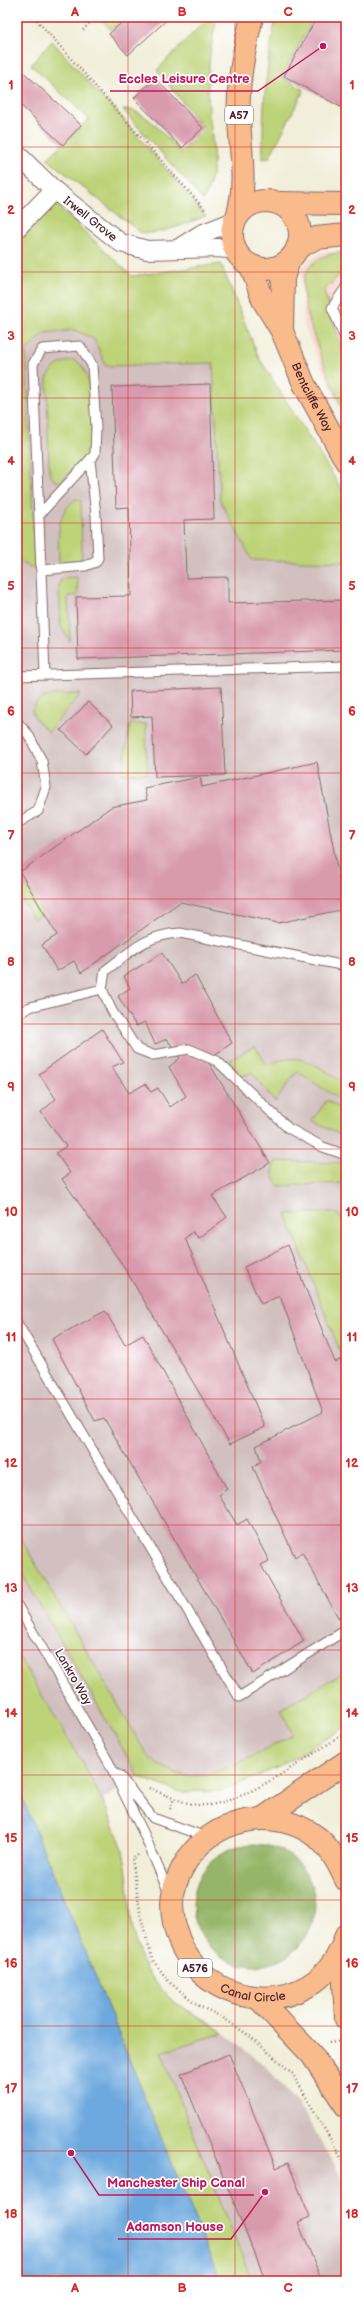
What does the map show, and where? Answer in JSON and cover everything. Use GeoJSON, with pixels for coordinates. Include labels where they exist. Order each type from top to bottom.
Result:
{"type":"FeatureCollection","features":[{"type":"Feature","properties":{"kind":"main road","name":"A57"},"geometry":{"type":"LineString","coordinates":[[236,218],[243,196],[244,176],[238,116],[240,76],[252,17]]}},
{"type":"Feature","properties":{"kind":"main road"},"geometry":{"type":"LineString","coordinates":[[346,204],[278,202],[267,200],[256,202],[246,206],[236,218],[231,237],[236,250],[244,261],[251,266],[271,269],[316,238],[346,235]]}},
{"type":"Feature","properties":{"kind":"main road"},"geometry":{"type":"LineString","coordinates":[[278,202],[295,216],[299,226],[300,237],[293,254]]}},
{"type":"Feature","properties":{"kind":"main road","name":"Bentcliffe Way"},"geometry":{"type":"LineString","coordinates":[[282,331],[284,278],[293,254]]}},
{"type":"Feature","properties":{"kind":"main road","name":"Bentcliffe Way"},"geometry":{"type":"LineString","coordinates":[[251,266],[263,300],[282,331],[304,384],[346,461]]}},
{"type":"Feature","properties":{"kind":"main road","name":"A576"},"geometry":{"type":"LineString","coordinates":[[263,1818],[346,1762]]}},
{"type":"Feature","properties":{"kind":"main road","name":"Canal Circle"},"geometry":{"type":"LineString","coordinates":[[344,1941],[328,1969],[308,1985],[284,1995],[258,1998],[234,1994],[213,1984],[195,1968],[181,1948],[173,1926],[172,1902],[177,1877],[189,1855],[206,1837],[233,1823],[263,1818],[292,1824],[318,1838],[338,1860],[346,1880]]}},
{"type":"Feature","properties":{"kind":"main road","name":"A576"},"geometry":{"type":"LineString","coordinates":[[344,1941],[346,2019]]}},
{"type":"Feature","properties":{"kind":"main road"},"geometry":{"type":"LineString","coordinates":[[258,1998],[312,2055],[346,2106]]}},
{"type":"Feature","properties":{"kind":"street","name":"Irwell Grove"},"geometry":{"type":"LineString","coordinates":[[17,154],[54,190],[122,243],[147,250],[179,248],[204,250],[219,248],[236,250]]}},
{"type":"Feature","properties":{"kind":"street"},"geometry":{"type":"LineString","coordinates":[[17,228],[54,190]]}},
{"type":"Feature","properties":{"kind":"street"},"geometry":{"type":"LineString","coordinates":[[179,248],[200,234],[236,218]]}},
{"type":"Feature","properties":{"kind":"lane"},"geometry":{"type":"LineString","coordinates":[[346,286],[332,308],[346,340]]}},
{"type":"Feature","properties":{"kind":"lane"},"geometry":{"type":"LineString","coordinates":[[40,514],[95,454],[96,446],[92,365],[84,349],[80,346],[42,349],[33,364],[40,514],[45,675]]}},
{"type":"Feature","properties":{"kind":"lane"},"geometry":{"type":"LineString","coordinates":[[42,570],[85,566],[96,562],[98,558],[96,515],[90,460]]}},
{"type":"Feature","properties":{"kind":"lane"},"geometry":{"type":"LineString","coordinates":[[17,676],[346,666]]}},
{"type":"Feature","properties":{"kind":"lane"},"geometry":{"type":"LineString","coordinates":[[17,722],[28,734],[42,761],[46,787],[38,811],[21,821],[17,820]]}},
{"type":"Feature","properties":{"kind":"lane"},"geometry":{"type":"LineString","coordinates":[[346,966],[180,934],[162,934],[136,946],[105,971],[102,989],[112,1011],[137,1049],[153,1055],[189,1049],[217,1061],[288,1128],[323,1147],[346,1155]]}},
{"type":"Feature","properties":{"kind":"lane"},"geometry":{"type":"LineString","coordinates":[[17,1014],[30,1007],[102,989]]}},
{"type":"Feature","properties":{"kind":"lane"},"geometry":{"type":"LineString","coordinates":[[17,1323],[239,1697],[346,1630]]}},
{"type":"Feature","properties":{"kind":"lane","name":"Lankro Way"},"geometry":{"type":"LineString","coordinates":[[17,1605],[108,1762],[144,1834],[172,1902]]}},
{"type":"Feature","properties":{"kind":"lane","name":"Lankro Way"},"geometry":{"type":"LineString","coordinates":[[108,1762],[154,1818],[206,1837]]}},
{"type":"Feature","properties":{"kind":"path"},"geometry":{"type":"LineString","coordinates":[[34,17],[211,217]]}},
{"type":"Feature","properties":{"kind":"path"},"geometry":{"type":"LineString","coordinates":[[83,30],[95,17]]}},
{"type":"Feature","properties":{"kind":"path"},"geometry":{"type":"LineString","coordinates":[[174,1798],[198,1805],[211,1804],[233,1797],[283,1774],[346,1733]]}},
{"type":"Feature","properties":{"kind":"path"},"geometry":{"type":"LineString","coordinates":[[132,1858],[141,1918],[152,1958],[169,1982],[199,2006],[222,2017],[251,2037],[292,2073],[346,2166]]}},
{"type":"Feature","properties":{"kind":"shaded area"},"geometry":{"type":"Polygon","coordinates":[[[54,203],[132,276],[221,264],[259,358],[346,496],[346,1727],[279,1767],[222,1791],[179,1792],[139,1777],[103,1799],[125,1858],[131,1927],[138,1953],[149,1975],[162,1991],[177,2003],[210,2022],[264,2065],[297,2101],[337,2169],[346,2191],[346,2281],[220,2281],[17,1785],[17,245],[54,203]]]}},
{"type":"Feature","properties":{"kind":"shaded area"},"geometry":{"type":"Polygon","coordinates":[[[346,251],[346,423],[304,326],[301,267],[322,252],[346,251]]]}},
{"type":"Feature","properties":{"kind":"green space"},"geometry":{"type":"Polygon","coordinates":[[[119,17],[122,21],[111,30],[100,18],[119,17]]]}},
{"type":"Feature","properties":{"kind":"green space"},"geometry":{"type":"Polygon","coordinates":[[[217,17],[208,76],[213,162],[209,188],[203,200],[123,110],[131,110],[147,118],[181,152],[204,129],[157,70],[203,23],[217,17]]]}},
{"type":"Feature","properties":{"kind":"green space"},"geometry":{"type":"Polygon","coordinates":[[[276,17],[314,17],[282,77],[304,90],[269,158],[263,159],[265,88],[276,17]]]}},
{"type":"Feature","properties":{"kind":"green space"},"geometry":{"type":"Polygon","coordinates":[[[52,41],[106,102],[108,101],[206,216],[164,231],[147,233],[140,232],[47,159],[89,119],[31,65],[52,41]]]}},
{"type":"Feature","properties":{"kind":"green space"},"geometry":{"type":"Polygon","coordinates":[[[54,203],[132,276],[221,264],[259,358],[346,496],[346,562],[252,560],[220,500],[213,363],[106,366],[94,339],[75,330],[45,333],[26,351],[35,569],[17,560],[17,245],[54,203]]]}},
{"type":"Feature","properties":{"kind":"green space"},"geometry":{"type":"Polygon","coordinates":[[[346,252],[346,268],[324,291],[346,362],[346,383],[344,385],[344,389],[346,416],[311,328],[306,309],[304,280],[310,267],[320,258],[346,252]]]}},
{"type":"Feature","properties":{"kind":"green space"},"geometry":{"type":"Polygon","coordinates":[[[73,360],[80,364],[86,373],[89,384],[92,411],[92,446],[89,453],[61,481],[57,482],[50,476],[49,469],[47,379],[54,368],[64,362],[73,360]]]}},
{"type":"Feature","properties":{"kind":"green space"},"geometry":{"type":"Polygon","coordinates":[[[76,499],[81,501],[82,556],[79,563],[62,566],[59,562],[59,528],[64,512],[76,499]]]}},
{"type":"Feature","properties":{"kind":"green space"},"geometry":{"type":"Polygon","coordinates":[[[77,577],[78,595],[68,596],[70,641],[61,627],[59,585],[61,580],[64,578],[77,577]]]}},
{"type":"Feature","properties":{"kind":"green space"},"geometry":{"type":"Polygon","coordinates":[[[81,694],[48,732],[35,718],[32,711],[40,700],[52,695],[81,694]]]}},
{"type":"Feature","properties":{"kind":"green space"},"geometry":{"type":"Polygon","coordinates":[[[130,724],[146,724],[147,773],[122,774],[130,724]]]}},
{"type":"Feature","properties":{"kind":"green space"},"geometry":{"type":"Polygon","coordinates":[[[17,872],[43,913],[34,920],[17,891],[17,872]]]}},
{"type":"Feature","properties":{"kind":"green space"},"geometry":{"type":"Polygon","coordinates":[[[255,1046],[267,1065],[279,1060],[299,1059],[326,1071],[346,1084],[346,1104],[297,1071],[275,1102],[252,1072],[243,1076],[238,1074],[230,1060],[255,1046]]]}},
{"type":"Feature","properties":{"kind":"green space"},"geometry":{"type":"Polygon","coordinates":[[[327,1100],[346,1112],[346,1138],[312,1121],[327,1100]]]}},
{"type":"Feature","properties":{"kind":"green space"},"geometry":{"type":"Polygon","coordinates":[[[276,1161],[346,1163],[346,1183],[278,1186],[273,1174],[273,1168],[276,1161]]]}},
{"type":"Feature","properties":{"kind":"green space"},"geometry":{"type":"Polygon","coordinates":[[[332,1212],[340,1216],[346,1223],[346,1352],[341,1354],[286,1214],[332,1212]]]}},
{"type":"Feature","properties":{"kind":"green space"},"geometry":{"type":"Polygon","coordinates":[[[17,1532],[149,1758],[169,1770],[182,1775],[194,1776],[208,1774],[239,1763],[293,1735],[281,1709],[346,1671],[346,1727],[279,1767],[222,1791],[179,1792],[139,1777],[17,1565],[17,1532]]]}},
{"type":"Feature","properties":{"kind":"green space"},"geometry":{"type":"Polygon","coordinates":[[[17,1654],[83,1764],[117,1833],[127,1874],[134,1933],[139,1953],[147,1972],[168,1997],[223,2033],[161,2052],[252,2281],[220,2281],[17,1785],[17,1654]]]}},
{"type":"Feature","properties":{"kind":"green space"},"geometry":{"type":"Polygon","coordinates":[[[254,1844],[266,1845],[277,1849],[297,1862],[310,1882],[314,1893],[314,1917],[310,1928],[297,1948],[277,1961],[266,1965],[254,1966],[242,1965],[231,1961],[211,1948],[198,1928],[194,1917],[193,1905],[194,1893],[198,1882],[211,1862],[231,1849],[242,1845],[254,1844]]]}},
{"type":"Feature","properties":{"kind":"water"},"geometry":{"type":"Polygon","coordinates":[[[17,1785],[220,2281],[17,2281],[17,1785]]]}},
{"type":"Feature","properties":{"kind":"building"},"geometry":{"type":"Polygon","coordinates":[[[128,17],[170,17],[128,55],[109,34],[128,17]]]}},
{"type":"Feature","properties":{"kind":"building"},"geometry":{"type":"Polygon","coordinates":[[[317,17],[346,17],[346,110],[284,76],[317,17]]]}},
{"type":"Feature","properties":{"kind":"building"},"geometry":{"type":"Polygon","coordinates":[[[17,66],[81,125],[63,145],[17,102],[17,66]]]}},
{"type":"Feature","properties":{"kind":"building"},"geometry":{"type":"Polygon","coordinates":[[[155,78],[203,128],[182,148],[134,98],[155,78]]]}},
{"type":"Feature","properties":{"kind":"building"},"geometry":{"type":"Polygon","coordinates":[[[210,384],[214,519],[184,520],[186,578],[228,577],[228,603],[346,600],[346,650],[78,659],[76,597],[131,596],[129,507],[116,508],[112,387],[210,384]]]}},
{"type":"Feature","properties":{"kind":"building"},"geometry":{"type":"Polygon","coordinates":[[[221,687],[225,775],[155,777],[152,716],[131,717],[130,691],[221,687]]]}},
{"type":"Feature","properties":{"kind":"building"},"geometry":{"type":"Polygon","coordinates":[[[88,702],[113,725],[86,754],[61,730],[88,702]]]}},
{"type":"Feature","properties":{"kind":"building"},"geometry":{"type":"Polygon","coordinates":[[[317,762],[345,909],[278,923],[180,902],[81,973],[74,961],[57,971],[42,945],[57,935],[20,872],[111,807],[147,800],[144,788],[200,777],[202,787],[317,762]]]}},
{"type":"Feature","properties":{"kind":"building"},"geometry":{"type":"Polygon","coordinates":[[[162,953],[182,984],[195,975],[232,1043],[207,1060],[270,1163],[212,1196],[227,1217],[199,1238],[193,1232],[185,1238],[265,1427],[230,1444],[122,1264],[62,1179],[70,1173],[56,1153],[66,1146],[41,1112],[56,1099],[39,1074],[102,1029],[123,1062],[112,1067],[129,1093],[145,1084],[151,1092],[158,1088],[170,1107],[186,1096],[169,1067],[180,1058],[167,1039],[155,1044],[145,1022],[136,1026],[118,996],[130,988],[124,976],[162,953]]]}},
{"type":"Feature","properties":{"kind":"building"},"geometry":{"type":"Polygon","coordinates":[[[288,1245],[335,1362],[346,1357],[346,1615],[339,1619],[302,1552],[295,1557],[253,1467],[261,1461],[256,1446],[323,1412],[280,1296],[261,1304],[244,1267],[288,1245]]]}},
{"type":"Feature","properties":{"kind":"building"},"geometry":{"type":"Polygon","coordinates":[[[105,1311],[125,1345],[143,1335],[227,1489],[219,1495],[237,1525],[247,1519],[269,1561],[261,1565],[304,1641],[253,1674],[104,1418],[95,1421],[52,1339],[105,1311]]]}},
{"type":"Feature","properties":{"kind":"building"},"geometry":{"type":"Polygon","coordinates":[[[229,2054],[276,2168],[288,2163],[310,2217],[298,2222],[322,2281],[266,2281],[181,2074],[229,2054]]]}},
{"type":"Feature","properties":{"kind":"place","name":"Eccles Leisure Centre"},"geometry":{"type":"Point","coordinates":[323,46]}},
{"type":"Feature","properties":{"kind":"place","name":"Manchester Ship Canal"},"geometry":{"type":"Point","coordinates":[71,2153]}},
{"type":"Feature","properties":{"kind":"place","name":"Adamson House"},"geometry":{"type":"Point","coordinates":[265,2192]}}]}
